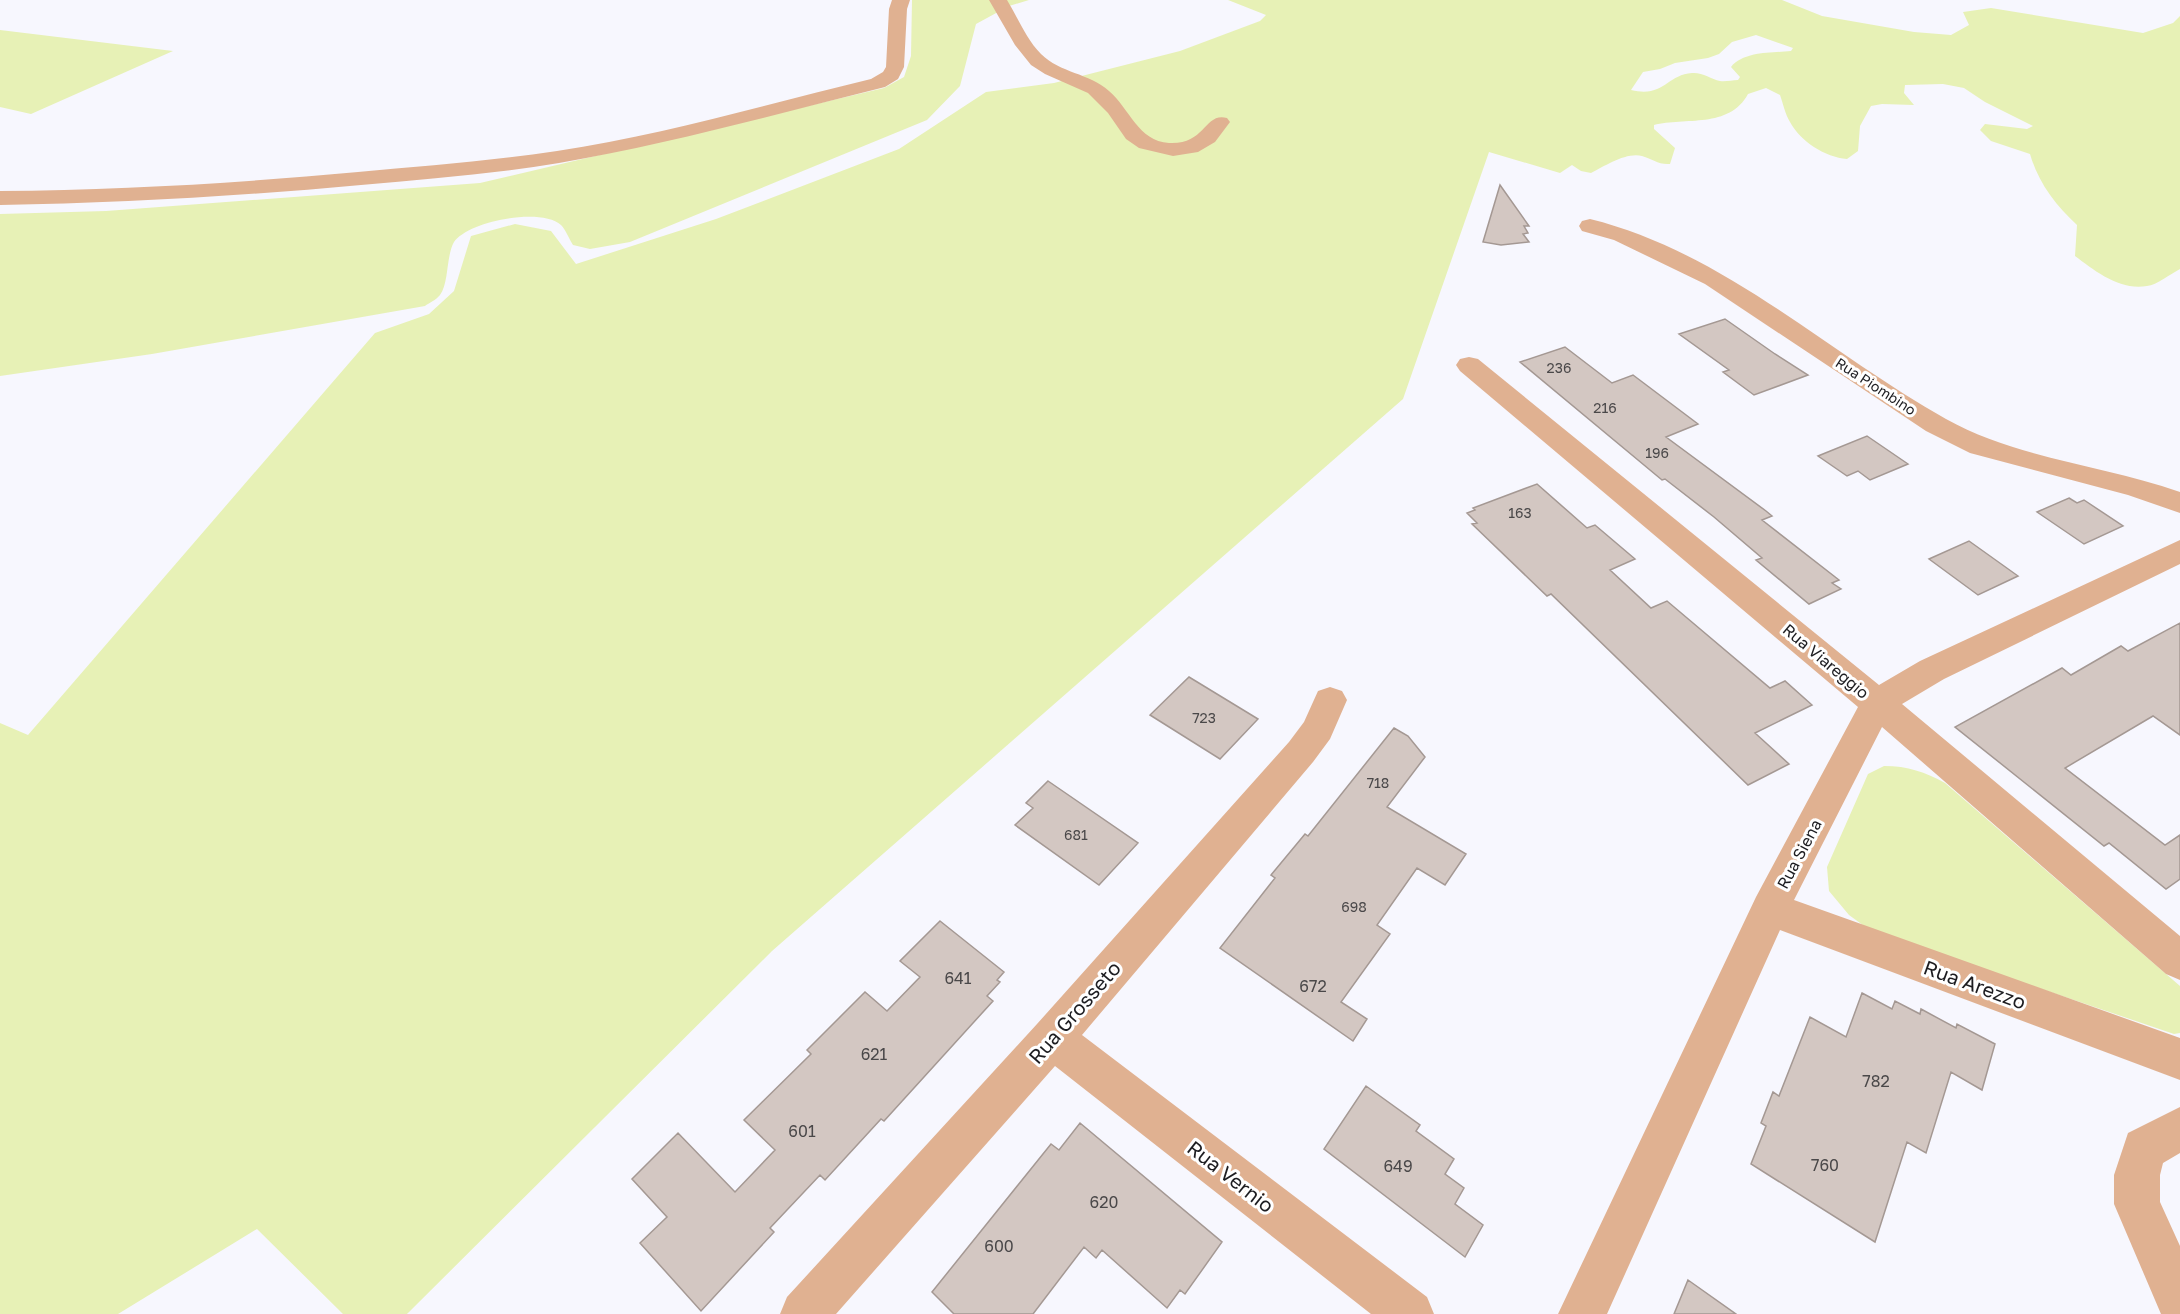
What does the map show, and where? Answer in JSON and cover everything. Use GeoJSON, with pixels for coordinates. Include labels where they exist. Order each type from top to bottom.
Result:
{"type":"FeatureCollection","features":[{"type":"Feature","properties":{"kind":"street"},"geometry":{"type":"LineString","coordinates":[[0,198],[101,197],[422,173],[557,157],[621,145],[878,83],[891,75],[896,67],[898,9],[901,0]]}},
{"type":"Feature","properties":{"kind":"street"},"geometry":{"type":"LineString","coordinates":[[998,0],[1034,58],[1048,68],[1074,77],[1094,89],[1120,114],[1133,135],[1143,143],[1166,148],[1186,148],[1197,145],[1211,135],[1220,122]]}},
{"type":"Feature","properties":{"kind":"street","name":"Rua Piombino"},"geometry":{"type":"LineString","coordinates":[[1590,226],[1622,235],[1713,279],[1936,425],[1980,447],[2136,487],[2180,502]]}},
{"type":"Feature","properties":{"kind":"street","name":"Rua Viareggio"},"geometry":{"type":"LineString","coordinates":[[1469,365],[1877,703],[2180,961]]}},
{"type":"Feature","properties":{"kind":"street"},"geometry":{"type":"LineString","coordinates":[[1877,703],[1932,670],[2180,551]]}},
{"type":"Feature","properties":{"kind":"street","name":"Rua Grosseto"},"geometry":{"type":"LineString","coordinates":[[804,1314],[1052,1038],[1301,753],[1318,729],[1330,700]]}},
{"type":"Feature","properties":{"kind":"street","name":"Rua Siena"},"geometry":{"type":"LineString","coordinates":[[1582,1314],[1770,909],[1877,703]]}},
{"type":"Feature","properties":{"kind":"street","name":"Rua Arezzo"},"geometry":{"type":"LineString","coordinates":[[1770,909],[2180,1059]]}},
{"type":"Feature","properties":{"kind":"street","name":"Rua Vernio"},"geometry":{"type":"LineString","coordinates":[[1052,1038],[1410,1314]]}},
{"type":"Feature","properties":{"kind":"street"},"geometry":{"type":"LineString","coordinates":[[2180,1129],[2144,1149],[2137,1175],[2137,1204],[2180,1301]]}},
{"type":"Feature","properties":{"kind":"green space"},"geometry":{"type":"Polygon","coordinates":[[[912,0],[1029,0],[1009,6],[976,24],[960,86],[927,120],[630,242],[590,249],[573,245],[563,227],[551,220],[538,217],[505,219],[474,228],[454,242],[443,290],[438,297],[425,306],[152,354],[0,376],[0,214],[106,211],[480,183],[884,88],[904,77],[911,56],[912,0]]]}},
{"type":"Feature","properties":{"kind":"green space"},"geometry":{"type":"Polygon","coordinates":[[[1228,0],[1782,0],[1822,16],[1914,32],[1951,35],[1969,25],[1963,12],[1991,8],[2143,33],[2173,23],[2180,16],[2180,269],[2155,284],[2127,286],[2108,278],[2075,256],[2077,225],[2048,192],[2030,154],[1991,141],[1980,130],[1985,124],[2027,129],[2033,126],[1985,102],[1964,88],[1943,84],[1905,85],[1904,93],[1914,105],[1871,106],[1860,126],[1858,151],[1847,159],[1822,152],[1800,136],[1785,112],[1780,95],[1766,88],[1748,94],[1740,105],[1718,117],[1654,125],[1654,129],[1675,148],[1670,164],[1662,164],[1636,155],[1616,160],[1591,173],[1581,171],[1572,165],[1560,173],[1489,152],[1403,399],[772,951],[407,1314],[343,1314],[257,1229],[118,1314],[0,1314],[0,723],[28,735],[375,333],[429,314],[454,291],[471,236],[515,224],[551,231],[576,264],[716,219],[899,149],[986,92],[1054,83],[1180,51],[1260,21],[1266,15],[1228,0]],[[1756,35],[1732,42],[1719,54],[1708,58],[1675,63],[1643,72],[1631,90],[1651,91],[1676,78],[1692,73],[1720,81],[1738,80],[1740,77],[1731,67],[1743,58],[1751,55],[1791,51],[1793,48],[1756,35]]]}},
{"type":"Feature","properties":{"kind":"green space"},"geometry":{"type":"Polygon","coordinates":[[[0,30],[173,51],[31,114],[0,107],[0,30]]]}},
{"type":"Feature","properties":{"kind":"green space"},"geometry":{"type":"Polygon","coordinates":[[[1884,766],[1916,770],[1945,783],[2180,986],[2180,1033],[2174,1034],[1871,931],[1849,915],[1829,891],[1827,867],[1868,774],[1884,766]]]}},
{"type":"Feature","properties":{"kind":"building"},"geometry":{"type":"Polygon","coordinates":[[[1500,185],[1529,226],[1524,226],[1528,233],[1523,234],[1529,242],[1501,245],[1483,242],[1500,185]]]}},
{"type":"Feature","properties":{"kind":"building"},"geometry":{"type":"Polygon","coordinates":[[[1725,319],[1808,375],[1754,395],[1723,372],[1729,370],[1679,334],[1725,319]]]}},
{"type":"Feature","properties":{"kind":"building"},"geometry":{"type":"Polygon","coordinates":[[[1565,347],[1612,383],[1633,375],[1698,424],[1666,437],[1772,516],[1762,520],[1839,580],[1832,583],[1841,589],[1809,604],[1756,560],[1762,558],[1714,517],[1665,479],[1662,480],[1520,362],[1565,347]]]}},
{"type":"Feature","properties":{"kind":"building"},"geometry":{"type":"Polygon","coordinates":[[[1867,436],[1908,464],[1870,480],[1858,471],[1847,476],[1818,456],[1867,436]]]}},
{"type":"Feature","properties":{"kind":"building"},"geometry":{"type":"Polygon","coordinates":[[[1537,484],[1587,528],[1595,525],[1635,559],[1610,570],[1651,608],[1667,601],[1770,688],[1785,681],[1812,705],[1755,733],[1789,764],[1748,785],[1551,594],[1547,596],[1472,524],[1477,523],[1467,513],[1475,510],[1473,508],[1537,484]]]}},
{"type":"Feature","properties":{"kind":"building"},"geometry":{"type":"Polygon","coordinates":[[[2069,498],[2077,503],[2084,500],[2123,526],[2084,544],[2037,512],[2069,498]]]}},
{"type":"Feature","properties":{"kind":"building"},"geometry":{"type":"Polygon","coordinates":[[[1969,541],[2018,576],[1978,595],[1929,559],[1969,541]]]}},
{"type":"Feature","properties":{"kind":"building"},"geometry":{"type":"Polygon","coordinates":[[[2180,623],[2180,735],[2153,716],[2065,768],[2165,845],[2180,835],[2180,879],[2166,889],[2109,843],[2104,846],[1955,727],[2062,668],[2071,675],[2121,646],[2128,651],[2180,623]]]}},
{"type":"Feature","properties":{"kind":"building"},"geometry":{"type":"Polygon","coordinates":[[[1189,677],[1258,719],[1220,759],[1150,715],[1189,677]]]}},
{"type":"Feature","properties":{"kind":"building"},"geometry":{"type":"Polygon","coordinates":[[[1394,728],[1408,736],[1425,757],[1387,807],[1466,854],[1445,885],[1417,868],[1377,925],[1390,934],[1341,1002],[1367,1019],[1353,1041],[1220,948],[1275,878],[1271,875],[1305,834],[1308,836],[1394,728]]]}},
{"type":"Feature","properties":{"kind":"building"},"geometry":{"type":"Polygon","coordinates":[[[1048,781],[1138,843],[1099,885],[1015,825],[1033,808],[1026,803],[1048,781]]]}},
{"type":"Feature","properties":{"kind":"building"},"geometry":{"type":"Polygon","coordinates":[[[940,921],[1004,972],[997,980],[1000,982],[987,996],[993,1001],[884,1121],[881,1119],[825,1180],[820,1175],[770,1228],[774,1232],[701,1311],[640,1243],[667,1217],[632,1179],[678,1133],[735,1192],[775,1150],[744,1120],[811,1054],[807,1050],[865,992],[887,1011],[920,977],[900,961],[940,921]]]}},
{"type":"Feature","properties":{"kind":"building"},"geometry":{"type":"Polygon","coordinates":[[[1862,993],[1892,1009],[1895,1001],[1920,1014],[1921,1009],[1956,1028],[1957,1024],[1995,1044],[1982,1090],[1951,1072],[1926,1153],[1907,1142],[1875,1242],[1751,1164],[1766,1126],[1761,1123],[1773,1092],[1779,1096],[1810,1017],[1846,1037],[1862,993]]]}},
{"type":"Feature","properties":{"kind":"building"},"geometry":{"type":"Polygon","coordinates":[[[1366,1086],[1420,1125],[1416,1131],[1454,1159],[1445,1174],[1464,1188],[1455,1204],[1483,1225],[1465,1257],[1324,1149],[1366,1086]]]}},
{"type":"Feature","properties":{"kind":"building"},"geometry":{"type":"Polygon","coordinates":[[[1080,1123],[1222,1242],[1185,1294],[1180,1290],[1167,1308],[1102,1250],[1096,1258],[1084,1247],[1033,1314],[954,1314],[932,1292],[1051,1144],[1059,1150],[1080,1123]]]}},
{"type":"Feature","properties":{"kind":"building"},"geometry":{"type":"Polygon","coordinates":[[[1688,1280],[1736,1314],[1674,1314],[1688,1280]]]}}]}
